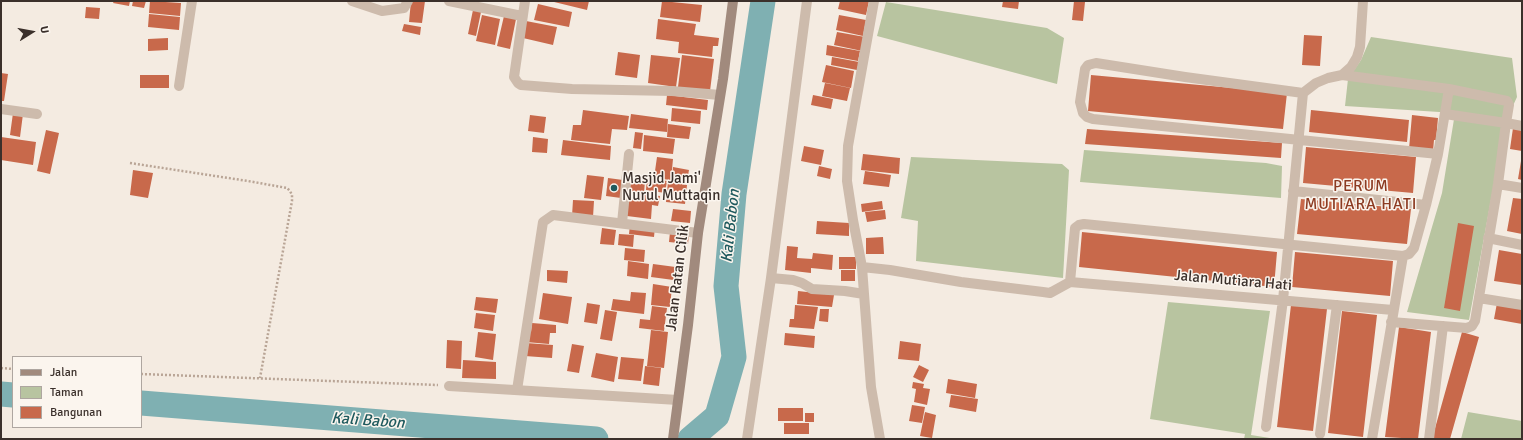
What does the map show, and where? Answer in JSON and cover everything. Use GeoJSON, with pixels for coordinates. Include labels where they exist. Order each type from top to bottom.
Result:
{"type":"FeatureCollection","features":[{"type":"Feature","properties":{"kind":"street"},"geometry":{"type":"LineString","coordinates":[[179,86],[192,1]]}},
{"type":"Feature","properties":{"kind":"street"},"geometry":{"type":"LineString","coordinates":[[352,1],[382,11],[404,8],[408,1]]}},
{"type":"Feature","properties":{"kind":"street"},"geometry":{"type":"LineString","coordinates":[[449,1],[522,16]]}},
{"type":"Feature","properties":{"kind":"street"},"geometry":{"type":"LineString","coordinates":[[525,1],[514,77],[515,81],[521,85],[572,89],[672,91],[720,95]]}},
{"type":"Feature","properties":{"kind":"street","name":"Jalan Ratan Cilik"},"geometry":{"type":"LineString","coordinates":[[673,439],[698,233],[733,1]]}},
{"type":"Feature","properties":{"kind":"street"},"geometry":{"type":"LineString","coordinates":[[747,439],[771,278],[807,1]]}},
{"type":"Feature","properties":{"kind":"street"},"geometry":{"type":"LineString","coordinates":[[874,1],[848,146],[847,181],[862,267],[870,387],[880,439]]}},
{"type":"Feature","properties":{"kind":"street"},"geometry":{"type":"LineString","coordinates":[[1342,75],[1351,67],[1358,52],[1363,1]]}},
{"type":"Feature","properties":{"kind":"street"},"geometry":{"type":"LineString","coordinates":[[1391,322],[1467,328],[1472,326],[1475,321],[1498,184],[1509,105],[1507,101],[1449,89],[1342,75],[1328,78],[1316,83],[1303,93],[1186,78],[1096,63],[1088,65],[1085,68],[1080,102],[1083,113],[1087,117],[1093,119],[1438,154]]}},
{"type":"Feature","properties":{"kind":"street"},"geometry":{"type":"LineString","coordinates":[[862,267],[890,270],[961,282],[1050,292],[1070,282],[1075,232],[1079,225],[1084,224],[1403,256],[1413,251],[1426,205],[1438,154],[1449,89]]}},
{"type":"Feature","properties":{"kind":"street"},"geometry":{"type":"LineString","coordinates":[[1266,427],[1283,300],[1303,93]]}},
{"type":"Feature","properties":{"kind":"street"},"geometry":{"type":"LineString","coordinates":[[1,109],[37,114]]}},
{"type":"Feature","properties":{"kind":"street"},"geometry":{"type":"LineString","coordinates":[[1445,114],[1522,126]]}},
{"type":"Feature","properties":{"kind":"street"},"geometry":{"type":"LineString","coordinates":[[622,223],[628,154]]}},
{"type":"Feature","properties":{"kind":"street"},"geometry":{"type":"LineString","coordinates":[[1498,184],[1522,188]]}},
{"type":"Feature","properties":{"kind":"street"},"geometry":{"type":"LineString","coordinates":[[1293,192],[1426,205]]}},
{"type":"Feature","properties":{"kind":"street"},"geometry":{"type":"LineString","coordinates":[[517,390],[543,222],[553,215],[698,233]]}},
{"type":"Feature","properties":{"kind":"street"},"geometry":{"type":"LineString","coordinates":[[1488,238],[1522,245]]}},
{"type":"Feature","properties":{"kind":"street"},"geometry":{"type":"LineString","coordinates":[[1372,439],[1403,256]]}},
{"type":"Feature","properties":{"kind":"street"},"geometry":{"type":"LineString","coordinates":[[771,278],[802,282],[812,289],[839,290],[864,294]]}},
{"type":"Feature","properties":{"kind":"street","name":"Jalan Mutiara Hati"},"geometry":{"type":"LineString","coordinates":[[1070,282],[1393,310]]}},
{"type":"Feature","properties":{"kind":"street"},"geometry":{"type":"LineString","coordinates":[[1479,298],[1522,305]]}},
{"type":"Feature","properties":{"kind":"street"},"geometry":{"type":"LineString","coordinates":[[1320,434],[1337,305]]}},
{"type":"Feature","properties":{"kind":"street"},"geometry":{"type":"LineString","coordinates":[[1429,439],[1443,326]]}},
{"type":"Feature","properties":{"kind":"street"},"geometry":{"type":"LineString","coordinates":[[449,386],[678,400]]}},
{"type":"Feature","properties":{"kind":"path"},"geometry":{"type":"LineString","coordinates":[[130,163],[248,181],[287,188],[290,191],[292,201],[260,378]]}},
{"type":"Feature","properties":{"kind":"path"},"geometry":{"type":"LineString","coordinates":[[1,368],[12,369]]}},
{"type":"Feature","properties":{"kind":"path"},"geometry":{"type":"LineString","coordinates":[[142,374],[449,386]]}},
{"type":"Feature","properties":{"kind":"green space"},"geometry":{"type":"Polygon","coordinates":[[[886,2],[1047,28],[1064,38],[1057,84],[877,36],[886,2]]]}},
{"type":"Feature","properties":{"kind":"green space"},"geometry":{"type":"Polygon","coordinates":[[[1371,37],[1512,58],[1517,97],[1505,123],[1469,320],[1407,312],[1442,193],[1455,113],[1345,106],[1348,79],[1361,60],[1371,37]]]}},
{"type":"Feature","properties":{"kind":"green space"},"geometry":{"type":"Polygon","coordinates":[[[1084,150],[1266,163],[1282,166],[1281,198],[1080,182],[1084,150]]]}},
{"type":"Feature","properties":{"kind":"green space"},"geometry":{"type":"Polygon","coordinates":[[[911,157],[1062,164],[1069,170],[1063,278],[916,261],[918,221],[901,218],[911,157]]]}},
{"type":"Feature","properties":{"kind":"green space"},"geometry":{"type":"Polygon","coordinates":[[[1168,302],[1270,311],[1251,435],[1276,439],[1244,439],[1245,434],[1150,419],[1168,302]]]}},
{"type":"Feature","properties":{"kind":"green space"},"geometry":{"type":"Polygon","coordinates":[[[1468,412],[1522,421],[1522,439],[1461,439],[1468,412]]]}},
{"type":"Feature","properties":{"kind":"building"},"geometry":{"type":"Polygon","coordinates":[[[114,1],[130,1],[129,6],[113,3],[114,1]]]}},
{"type":"Feature","properties":{"kind":"building"},"geometry":{"type":"Polygon","coordinates":[[[133,1],[146,1],[144,8],[132,6],[133,1]]]}},
{"type":"Feature","properties":{"kind":"building"},"geometry":{"type":"Polygon","coordinates":[[[150,1],[181,3],[180,16],[149,13],[150,1]]]}},
{"type":"Feature","properties":{"kind":"building"},"geometry":{"type":"Polygon","coordinates":[[[411,1],[425,1],[422,23],[409,22],[411,1]]]}},
{"type":"Feature","properties":{"kind":"building"},"geometry":{"type":"Polygon","coordinates":[[[550,1],[589,1],[587,10],[550,1]]]}},
{"type":"Feature","properties":{"kind":"building"},"geometry":{"type":"Polygon","coordinates":[[[662,1],[702,5],[700,22],[660,17],[662,1]]]}},
{"type":"Feature","properties":{"kind":"building"},"geometry":{"type":"Polygon","coordinates":[[[840,1],[869,1],[866,15],[838,9],[840,1]]]}},
{"type":"Feature","properties":{"kind":"building"},"geometry":{"type":"Polygon","coordinates":[[[1003,1],[1019,1],[1018,9],[1002,7],[1003,1]]]}},
{"type":"Feature","properties":{"kind":"building"},"geometry":{"type":"Polygon","coordinates":[[[1074,1],[1085,2],[1083,21],[1072,20],[1074,1]]]}},
{"type":"Feature","properties":{"kind":"building"},"geometry":{"type":"Polygon","coordinates":[[[538,4],[572,12],[569,27],[534,20],[538,4]]]}},
{"type":"Feature","properties":{"kind":"building"},"geometry":{"type":"Polygon","coordinates":[[[86,7],[100,8],[99,19],[85,18],[86,7]]]}},
{"type":"Feature","properties":{"kind":"building"},"geometry":{"type":"Polygon","coordinates":[[[473,10],[481,12],[476,36],[468,34],[473,10]]]}},
{"type":"Feature","properties":{"kind":"building"},"geometry":{"type":"Polygon","coordinates":[[[149,14],[180,17],[179,30],[148,27],[149,14]]]}},
{"type":"Feature","properties":{"kind":"building"},"geometry":{"type":"Polygon","coordinates":[[[482,15],[500,19],[495,45],[476,41],[482,15]]]}},
{"type":"Feature","properties":{"kind":"building"},"geometry":{"type":"Polygon","coordinates":[[[839,15],[866,20],[863,36],[836,30],[839,15]]]}},
{"type":"Feature","properties":{"kind":"building"},"geometry":{"type":"Polygon","coordinates":[[[504,16],[516,19],[510,49],[497,46],[504,16]]]}},
{"type":"Feature","properties":{"kind":"building"},"geometry":{"type":"Polygon","coordinates":[[[658,19],[696,24],[694,35],[719,38],[718,46],[713,46],[712,57],[678,53],[679,42],[656,39],[658,19]]]}},
{"type":"Feature","properties":{"kind":"building"},"geometry":{"type":"Polygon","coordinates":[[[526,21],[557,27],[553,45],[523,38],[526,21]]]}},
{"type":"Feature","properties":{"kind":"building"},"geometry":{"type":"Polygon","coordinates":[[[404,24],[421,27],[420,35],[402,31],[404,24]]]}},
{"type":"Feature","properties":{"kind":"building"},"geometry":{"type":"Polygon","coordinates":[[[837,32],[865,37],[862,51],[834,45],[837,32]]]}},
{"type":"Feature","properties":{"kind":"building"},"geometry":{"type":"Polygon","coordinates":[[[1304,35],[1322,36],[1320,66],[1302,65],[1304,35]]]}},
{"type":"Feature","properties":{"kind":"building"},"geometry":{"type":"Polygon","coordinates":[[[168,38],[168,50],[148,51],[148,39],[168,38]]]}},
{"type":"Feature","properties":{"kind":"building"},"geometry":{"type":"Polygon","coordinates":[[[827,45],[860,51],[858,61],[826,55],[827,45]]]}},
{"type":"Feature","properties":{"kind":"building"},"geometry":{"type":"Polygon","coordinates":[[[618,52],[640,55],[637,78],[615,75],[618,52]]]}},
{"type":"Feature","properties":{"kind":"building"},"geometry":{"type":"Polygon","coordinates":[[[651,55],[680,58],[676,87],[648,83],[651,55]]]}},
{"type":"Feature","properties":{"kind":"building"},"geometry":{"type":"Polygon","coordinates":[[[682,55],[714,59],[710,91],[678,87],[682,55]]]}},
{"type":"Feature","properties":{"kind":"building"},"geometry":{"type":"Polygon","coordinates":[[[832,57],[859,62],[857,70],[831,65],[832,57]]]}},
{"type":"Feature","properties":{"kind":"building"},"geometry":{"type":"Polygon","coordinates":[[[826,65],[854,71],[851,88],[822,82],[826,65]]]}},
{"type":"Feature","properties":{"kind":"building"},"geometry":{"type":"Polygon","coordinates":[[[1,73],[8,74],[4,101],[1,101],[1,73]]]}},
{"type":"Feature","properties":{"kind":"building"},"geometry":{"type":"Polygon","coordinates":[[[140,75],[169,75],[169,88],[140,88],[140,75]]]}},
{"type":"Feature","properties":{"kind":"building"},"geometry":{"type":"Polygon","coordinates":[[[1091,75],[1287,93],[1283,129],[1088,111],[1091,75]]]}},
{"type":"Feature","properties":{"kind":"building"},"geometry":{"type":"Polygon","coordinates":[[[825,83],[850,88],[847,101],[822,96],[825,83]]]}},
{"type":"Feature","properties":{"kind":"building"},"geometry":{"type":"Polygon","coordinates":[[[667,95],[708,100],[707,110],[666,105],[667,95]]]}},
{"type":"Feature","properties":{"kind":"building"},"geometry":{"type":"Polygon","coordinates":[[[813,95],[833,99],[831,109],[811,105],[813,95]]]}},
{"type":"Feature","properties":{"kind":"building"},"geometry":{"type":"Polygon","coordinates":[[[672,108],[701,111],[700,124],[671,121],[672,108]]]}},
{"type":"Feature","properties":{"kind":"building"},"geometry":{"type":"Polygon","coordinates":[[[583,110],[629,116],[627,130],[612,129],[610,144],[571,140],[573,125],[581,125],[583,110]]]}},
{"type":"Feature","properties":{"kind":"building"},"geometry":{"type":"Polygon","coordinates":[[[1311,110],[1409,120],[1407,142],[1309,132],[1311,110]]]}},
{"type":"Feature","properties":{"kind":"building"},"geometry":{"type":"Polygon","coordinates":[[[13,113],[23,114],[20,137],[10,135],[13,113]]]}},
{"type":"Feature","properties":{"kind":"building"},"geometry":{"type":"Polygon","coordinates":[[[631,114],[668,119],[667,132],[629,128],[631,114]]]}},
{"type":"Feature","properties":{"kind":"building"},"geometry":{"type":"Polygon","coordinates":[[[530,115],[546,117],[544,133],[528,131],[530,115]]]}},
{"type":"Feature","properties":{"kind":"building"},"geometry":{"type":"Polygon","coordinates":[[[1412,115],[1438,118],[1436,140],[1434,140],[1433,151],[1409,149],[1412,115]]]}},
{"type":"Feature","properties":{"kind":"building"},"geometry":{"type":"Polygon","coordinates":[[[668,124],[691,127],[689,139],[667,137],[668,124]]]}},
{"type":"Feature","properties":{"kind":"building"},"geometry":{"type":"Polygon","coordinates":[[[1513,128],[1522,130],[1522,151],[1510,149],[1513,128]]]}},
{"type":"Feature","properties":{"kind":"building"},"geometry":{"type":"Polygon","coordinates":[[[1087,129],[1282,143],[1281,158],[1085,144],[1087,129]]]}},
{"type":"Feature","properties":{"kind":"building"},"geometry":{"type":"Polygon","coordinates":[[[46,130],[59,133],[50,174],[37,171],[46,130]]]}},
{"type":"Feature","properties":{"kind":"building"},"geometry":{"type":"Polygon","coordinates":[[[635,132],[643,133],[641,149],[633,148],[635,132]]]}},
{"type":"Feature","properties":{"kind":"building"},"geometry":{"type":"Polygon","coordinates":[[[644,135],[675,139],[673,154],[643,151],[644,135]]]}},
{"type":"Feature","properties":{"kind":"building"},"geometry":{"type":"Polygon","coordinates":[[[1,137],[36,142],[33,165],[1,160],[1,137]]]}},
{"type":"Feature","properties":{"kind":"building"},"geometry":{"type":"Polygon","coordinates":[[[533,137],[548,139],[547,153],[532,152],[533,137]]]}},
{"type":"Feature","properties":{"kind":"building"},"geometry":{"type":"Polygon","coordinates":[[[563,140],[611,146],[610,160],[561,155],[563,140]]]}},
{"type":"Feature","properties":{"kind":"building"},"geometry":{"type":"Polygon","coordinates":[[[804,146],[824,150],[821,165],[801,161],[804,146]]]}},
{"type":"Feature","properties":{"kind":"building"},"geometry":{"type":"Polygon","coordinates":[[[1306,147],[1416,157],[1413,193],[1303,183],[1306,147]]]}},
{"type":"Feature","properties":{"kind":"building"},"geometry":{"type":"Polygon","coordinates":[[[863,154],[900,158],[899,174],[861,170],[863,154]]]}},
{"type":"Feature","properties":{"kind":"building"},"geometry":{"type":"Polygon","coordinates":[[[657,157],[673,159],[671,180],[654,178],[657,157]]]}},
{"type":"Feature","properties":{"kind":"building"},"geometry":{"type":"Polygon","coordinates":[[[1522,161],[1522,180],[1518,179],[1522,161]]]}},
{"type":"Feature","properties":{"kind":"building"},"geometry":{"type":"Polygon","coordinates":[[[819,166],[832,169],[830,179],[817,176],[819,166]]]}},
{"type":"Feature","properties":{"kind":"building"},"geometry":{"type":"Polygon","coordinates":[[[673,167],[689,170],[687,181],[672,179],[673,167]]]}},
{"type":"Feature","properties":{"kind":"building"},"geometry":{"type":"Polygon","coordinates":[[[133,170],[153,173],[148,198],[130,195],[133,170]]]}},
{"type":"Feature","properties":{"kind":"building"},"geometry":{"type":"Polygon","coordinates":[[[865,171],[891,175],[889,187],[863,184],[865,171]]]}},
{"type":"Feature","properties":{"kind":"building"},"geometry":{"type":"Polygon","coordinates":[[[587,175],[604,177],[601,200],[584,198],[587,175]]]}},
{"type":"Feature","properties":{"kind":"building","name":"Masjid Jami' Nurul Muttaqin"},"geometry":{"type":"Polygon","coordinates":[[[608,178],[623,180],[621,198],[606,196],[608,178]]]}},
{"type":"Feature","properties":{"kind":"building"},"geometry":{"type":"Polygon","coordinates":[[[647,178],[667,181],[665,193],[646,190],[647,178]]]}},
{"type":"Feature","properties":{"kind":"building"},"geometry":{"type":"Polygon","coordinates":[[[630,179],[645,181],[644,193],[629,191],[630,179]]]}},
{"type":"Feature","properties":{"kind":"building"},"geometry":{"type":"Polygon","coordinates":[[[668,182],[687,185],[685,204],[666,202],[668,182]]]}},
{"type":"Feature","properties":{"kind":"building"},"geometry":{"type":"Polygon","coordinates":[[[629,192],[660,196],[658,206],[652,205],[651,219],[627,216],[629,192]]]}},
{"type":"Feature","properties":{"kind":"building"},"geometry":{"type":"Polygon","coordinates":[[[1513,198],[1522,199],[1522,234],[1507,231],[1513,198]]]}},
{"type":"Feature","properties":{"kind":"building"},"geometry":{"type":"Polygon","coordinates":[[[1301,199],[1411,209],[1407,244],[1297,234],[1301,199]]]}},
{"type":"Feature","properties":{"kind":"building"},"geometry":{"type":"Polygon","coordinates":[[[573,200],[594,201],[593,217],[572,216],[573,200]]]}},
{"type":"Feature","properties":{"kind":"building"},"geometry":{"type":"Polygon","coordinates":[[[882,201],[883,209],[862,212],[861,204],[882,201]]]}},
{"type":"Feature","properties":{"kind":"building"},"geometry":{"type":"Polygon","coordinates":[[[673,209],[691,211],[690,223],[671,221],[673,209]]]}},
{"type":"Feature","properties":{"kind":"building"},"geometry":{"type":"Polygon","coordinates":[[[885,210],[886,219],[867,222],[865,212],[885,210]]]}},
{"type":"Feature","properties":{"kind":"building"},"geometry":{"type":"Polygon","coordinates":[[[817,221],[849,223],[849,236],[816,234],[817,221]]]}},
{"type":"Feature","properties":{"kind":"building"},"geometry":{"type":"Polygon","coordinates":[[[1458,223],[1474,226],[1460,311],[1444,308],[1458,223]]]}},
{"type":"Feature","properties":{"kind":"building"},"geometry":{"type":"Polygon","coordinates":[[[630,224],[655,227],[654,237],[629,234],[630,224]]]}},
{"type":"Feature","properties":{"kind":"building"},"geometry":{"type":"Polygon","coordinates":[[[602,228],[616,230],[614,245],[600,244],[602,228]]]}},
{"type":"Feature","properties":{"kind":"building"},"geometry":{"type":"Polygon","coordinates":[[[670,232],[689,234],[688,244],[669,242],[670,232]]]}},
{"type":"Feature","properties":{"kind":"building"},"geometry":{"type":"Polygon","coordinates":[[[1082,232],[1277,252],[1274,287],[1079,267],[1082,232]]]}},
{"type":"Feature","properties":{"kind":"building"},"geometry":{"type":"Polygon","coordinates":[[[619,234],[634,235],[633,247],[618,245],[619,234]]]}},
{"type":"Feature","properties":{"kind":"building"},"geometry":{"type":"Polygon","coordinates":[[[883,237],[884,254],[866,254],[866,238],[883,237]]]}},
{"type":"Feature","properties":{"kind":"building"},"geometry":{"type":"Polygon","coordinates":[[[787,246],[798,247],[797,258],[812,259],[813,253],[833,255],[832,270],[811,268],[811,273],[785,270],[787,246]]]}},
{"type":"Feature","properties":{"kind":"building"},"geometry":{"type":"Polygon","coordinates":[[[625,248],[645,250],[644,262],[624,260],[625,248]]]}},
{"type":"Feature","properties":{"kind":"building"},"geometry":{"type":"Polygon","coordinates":[[[1499,250],[1522,254],[1522,285],[1494,281],[1499,250]]]}},
{"type":"Feature","properties":{"kind":"building"},"geometry":{"type":"Polygon","coordinates":[[[1295,252],[1393,261],[1390,296],[1292,287],[1295,252]]]}},
{"type":"Feature","properties":{"kind":"building"},"geometry":{"type":"Polygon","coordinates":[[[839,257],[856,257],[856,269],[839,269],[839,257]]]}},
{"type":"Feature","properties":{"kind":"building"},"geometry":{"type":"Polygon","coordinates":[[[628,261],[649,264],[648,279],[627,276],[628,261]]]}},
{"type":"Feature","properties":{"kind":"building"},"geometry":{"type":"Polygon","coordinates":[[[653,264],[683,268],[681,281],[651,277],[653,264]]]}},
{"type":"Feature","properties":{"kind":"building"},"geometry":{"type":"Polygon","coordinates":[[[547,270],[568,271],[567,283],[547,281],[547,270]]]}},
{"type":"Feature","properties":{"kind":"building"},"geometry":{"type":"Polygon","coordinates":[[[841,270],[855,270],[855,281],[841,281],[841,270]]]}},
{"type":"Feature","properties":{"kind":"building"},"geometry":{"type":"Polygon","coordinates":[[[653,284],[672,287],[670,307],[651,305],[653,284]]]}},
{"type":"Feature","properties":{"kind":"building"},"geometry":{"type":"Polygon","coordinates":[[[798,291],[834,295],[832,307],[797,304],[798,291]]]}},
{"type":"Feature","properties":{"kind":"building"},"geometry":{"type":"Polygon","coordinates":[[[631,292],[646,293],[644,314],[611,310],[613,299],[630,301],[631,292]]]}},
{"type":"Feature","properties":{"kind":"building"},"geometry":{"type":"Polygon","coordinates":[[[543,293],[572,297],[568,324],[539,319],[543,293]]]}},
{"type":"Feature","properties":{"kind":"building"},"geometry":{"type":"Polygon","coordinates":[[[476,297],[498,299],[496,313],[474,310],[476,297]]]}},
{"type":"Feature","properties":{"kind":"building"},"geometry":{"type":"Polygon","coordinates":[[[587,303],[600,305],[597,324],[584,322],[587,303]]]}},
{"type":"Feature","properties":{"kind":"building"},"geometry":{"type":"Polygon","coordinates":[[[1497,303],[1522,307],[1522,324],[1494,319],[1497,303]]]}},
{"type":"Feature","properties":{"kind":"building"},"geometry":{"type":"Polygon","coordinates":[[[795,305],[818,307],[814,329],[789,327],[790,319],[794,319],[795,305]]]}},
{"type":"Feature","properties":{"kind":"building"},"geometry":{"type":"Polygon","coordinates":[[[1291,305],[1327,309],[1313,431],[1277,427],[1291,305]]]}},
{"type":"Feature","properties":{"kind":"building"},"geometry":{"type":"Polygon","coordinates":[[[652,306],[667,308],[664,331],[639,328],[640,319],[650,320],[652,306]]]}},
{"type":"Feature","properties":{"kind":"building"},"geometry":{"type":"Polygon","coordinates":[[[820,309],[829,309],[828,322],[819,321],[820,309]]]}},
{"type":"Feature","properties":{"kind":"building"},"geometry":{"type":"Polygon","coordinates":[[[605,310],[617,312],[612,341],[600,339],[605,310]]]}},
{"type":"Feature","properties":{"kind":"building"},"geometry":{"type":"Polygon","coordinates":[[[1342,311],[1377,315],[1363,437],[1328,433],[1342,311]]]}},
{"type":"Feature","properties":{"kind":"building"},"geometry":{"type":"Polygon","coordinates":[[[476,313],[495,315],[493,331],[474,328],[476,313]]]}},
{"type":"Feature","properties":{"kind":"building"},"geometry":{"type":"Polygon","coordinates":[[[532,323],[556,325],[556,333],[550,333],[549,344],[526,342],[527,332],[531,332],[532,323]]]}},
{"type":"Feature","properties":{"kind":"building"},"geometry":{"type":"Polygon","coordinates":[[[1399,327],[1431,332],[1418,439],[1385,437],[1399,327]]]}},
{"type":"Feature","properties":{"kind":"building"},"geometry":{"type":"Polygon","coordinates":[[[651,330],[668,332],[664,368],[647,366],[651,330]]]}},
{"type":"Feature","properties":{"kind":"building"},"geometry":{"type":"Polygon","coordinates":[[[478,332],[496,334],[493,360],[475,357],[478,332]]]}},
{"type":"Feature","properties":{"kind":"building"},"geometry":{"type":"Polygon","coordinates":[[[1462,332],[1479,337],[1450,439],[1432,439],[1462,332]]]}},
{"type":"Feature","properties":{"kind":"building"},"geometry":{"type":"Polygon","coordinates":[[[785,333],[815,336],[814,348],[784,345],[785,333]]]}},
{"type":"Feature","properties":{"kind":"building"},"geometry":{"type":"Polygon","coordinates":[[[447,340],[462,341],[461,369],[446,368],[447,340]]]}},
{"type":"Feature","properties":{"kind":"building"},"geometry":{"type":"Polygon","coordinates":[[[900,341],[921,344],[919,361],[898,359],[900,341]]]}},
{"type":"Feature","properties":{"kind":"building"},"geometry":{"type":"Polygon","coordinates":[[[526,343],[553,345],[552,358],[525,356],[526,343]]]}},
{"type":"Feature","properties":{"kind":"building"},"geometry":{"type":"Polygon","coordinates":[[[572,344],[584,346],[579,373],[567,371],[572,344]]]}},
{"type":"Feature","properties":{"kind":"building"},"geometry":{"type":"Polygon","coordinates":[[[596,353],[618,357],[614,382],[591,377],[596,353]]]}},
{"type":"Feature","properties":{"kind":"building"},"geometry":{"type":"Polygon","coordinates":[[[621,357],[644,359],[641,381],[618,379],[621,357]]]}},
{"type":"Feature","properties":{"kind":"building"},"geometry":{"type":"Polygon","coordinates":[[[463,360],[496,362],[496,379],[462,378],[463,360]]]}},
{"type":"Feature","properties":{"kind":"building"},"geometry":{"type":"Polygon","coordinates":[[[919,365],[929,370],[923,382],[913,377],[919,365]]]}},
{"type":"Feature","properties":{"kind":"building"},"geometry":{"type":"Polygon","coordinates":[[[645,366],[661,368],[659,386],[643,384],[645,366]]]}},
{"type":"Feature","properties":{"kind":"building"},"geometry":{"type":"Polygon","coordinates":[[[948,379],[977,384],[975,398],[946,393],[948,379]]]}},
{"type":"Feature","properties":{"kind":"building"},"geometry":{"type":"Polygon","coordinates":[[[913,382],[924,384],[923,388],[930,389],[927,405],[914,402],[916,389],[912,388],[913,382]]]}},
{"type":"Feature","properties":{"kind":"building"},"geometry":{"type":"Polygon","coordinates":[[[951,395],[978,399],[976,412],[949,407],[951,395]]]}},
{"type":"Feature","properties":{"kind":"building"},"geometry":{"type":"Polygon","coordinates":[[[912,405],[925,407],[922,423],[909,421],[912,405]]]}},
{"type":"Feature","properties":{"kind":"building"},"geometry":{"type":"Polygon","coordinates":[[[778,408],[803,408],[803,421],[778,421],[778,408]]]}},
{"type":"Feature","properties":{"kind":"building"},"geometry":{"type":"Polygon","coordinates":[[[925,412],[936,415],[932,438],[920,436],[925,412]]]}},
{"type":"Feature","properties":{"kind":"building"},"geometry":{"type":"Polygon","coordinates":[[[805,413],[814,413],[814,422],[805,422],[805,413]]]}},
{"type":"Feature","properties":{"kind":"building"},"geometry":{"type":"Polygon","coordinates":[[[784,423],[809,423],[809,434],[784,434],[784,423]]]}},
{"type":"Feature","properties":{"kind":"waterway","name":"Kali Babon"},"geometry":{"type":"LineString","coordinates":[[690,439],[717,416],[734,357],[726,286],[734,194],[763,1]]}},
{"type":"Feature","properties":{"kind":"waterway","name":"Kali Babon"},"geometry":{"type":"LineString","coordinates":[[1,394],[12,395]]}},
{"type":"Feature","properties":{"kind":"waterway","name":"Kali Babon"},"geometry":{"type":"LineString","coordinates":[[142,403],[596,439]]}},
{"type":"Feature","properties":{"kind":"place","name":"Masjid Jami' Nurul Muttaqin"},"geometry":{"type":"Point","coordinates":[614,188]}},
{"type":"Feature","properties":{"kind":"district","name":"PERUM MUTIARA HATI"},"geometry":{"type":"Point","coordinates":[1361,196]}}]}
